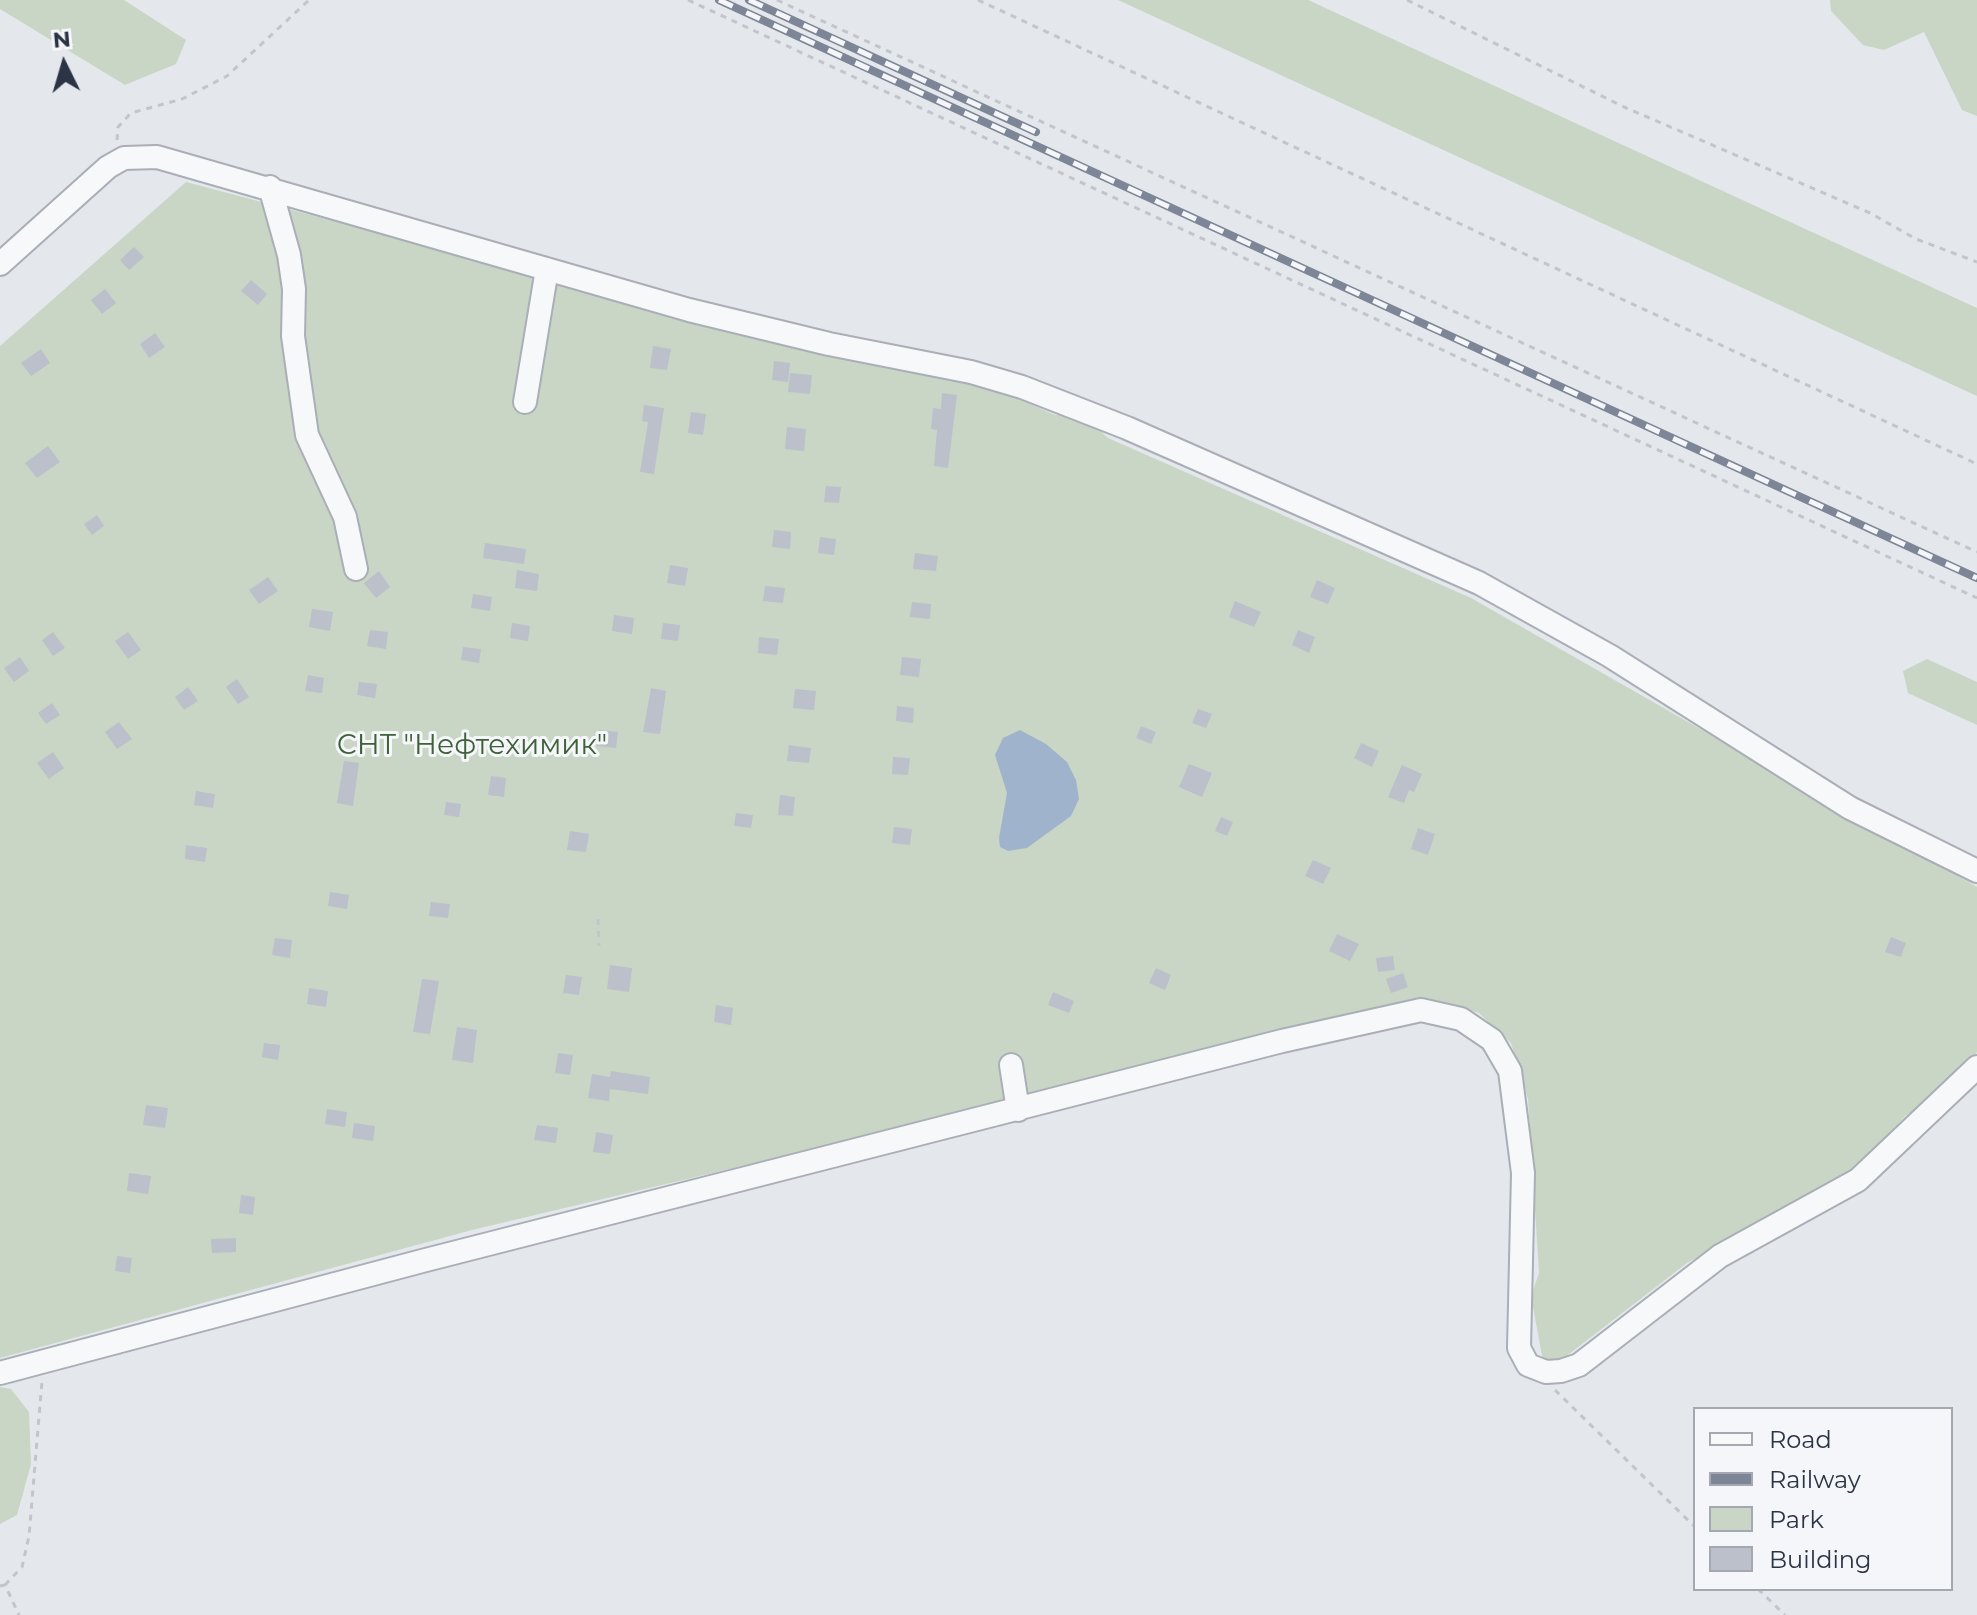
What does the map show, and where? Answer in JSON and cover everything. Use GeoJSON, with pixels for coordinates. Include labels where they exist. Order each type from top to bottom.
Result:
{"type":"FeatureCollection","features":[{"type":"Feature","properties":{"kind":"street"},"geometry":{"type":"LineString","coordinates":[[0,264],[108,167],[124,158],[157,157],[270,187],[689,310],[829,344],[971,372],[1022,387],[1127,428],[1479,583],[1610,656],[1850,808],[1977,871]]}},
{"type":"Feature","properties":{"kind":"street"},"geometry":{"type":"LineString","coordinates":[[270,187],[289,255],[294,289],[293,336],[307,435],[345,517],[356,569]]}},
{"type":"Feature","properties":{"kind":"street"},"geometry":{"type":"LineString","coordinates":[[525,402],[547,269]]}},
{"type":"Feature","properties":{"kind":"street"},"geometry":{"type":"LineString","coordinates":[[0,1373],[437,1257],[1282,1041],[1421,1010],[1461,1019],[1492,1040],[1510,1071],[1523,1173],[1519,1348],[1528,1365],[1546,1372],[1561,1371],[1579,1365],[1720,1256],[1858,1180],[1977,1067]]}},
{"type":"Feature","properties":{"kind":"street"},"geometry":{"type":"LineString","coordinates":[[1011,1065],[1018,1110]]}},
{"type":"Feature","properties":{"kind":"path"},"geometry":{"type":"LineString","coordinates":[[124,158],[117,141],[118,127],[131,113],[182,99],[227,76],[309,0]]}},
{"type":"Feature","properties":{"kind":"path"},"geometry":{"type":"LineString","coordinates":[[688,0],[1977,598]]}},
{"type":"Feature","properties":{"kind":"path"},"geometry":{"type":"LineString","coordinates":[[777,0],[1977,552]]}},
{"type":"Feature","properties":{"kind":"path"},"geometry":{"type":"LineString","coordinates":[[978,0],[1977,464]]}},
{"type":"Feature","properties":{"kind":"path"},"geometry":{"type":"LineString","coordinates":[[1407,0],[1624,107],[1870,213],[1916,239],[1977,262]]}},
{"type":"Feature","properties":{"kind":"path"},"geometry":{"type":"LineString","coordinates":[[598,919],[599,946]]}},
{"type":"Feature","properties":{"kind":"path"},"geometry":{"type":"LineString","coordinates":[[19,1615],[2,1586],[22,1567],[29,1536],[41,1385],[47,1360]]}},
{"type":"Feature","properties":{"kind":"path"},"geometry":{"type":"LineString","coordinates":[[1550,1386],[1693,1525]]}},
{"type":"Feature","properties":{"kind":"path"},"geometry":{"type":"LineString","coordinates":[[1760,1591],[1785,1615]]}},
{"type":"Feature","properties":{"kind":"green space"},"geometry":{"type":"Polygon","coordinates":[[[0,0],[124,0],[186,40],[176,64],[125,85],[0,9],[0,0]]]}},
{"type":"Feature","properties":{"kind":"green space"},"geometry":{"type":"Polygon","coordinates":[[[1118,0],[1308,0],[1977,308],[1977,396],[1118,0]]]}},
{"type":"Feature","properties":{"kind":"green space"},"geometry":{"type":"Polygon","coordinates":[[[1830,0],[1977,0],[1977,116],[1962,110],[1924,32],[1884,50],[1863,45],[1831,11],[1830,0]]]}},
{"type":"Feature","properties":{"kind":"green space","name":"СНТ \"Нефтехимик\""},"geometry":{"type":"Polygon","coordinates":[[[186,182],[553,279],[962,373],[1055,415],[1083,415],[1108,438],[1471,598],[1977,887],[1977,1052],[1948,1088],[1905,1116],[1854,1175],[1687,1263],[1560,1361],[1543,1361],[1531,1296],[1539,1273],[1528,1099],[1511,1043],[1479,1013],[1438,1001],[472,1230],[0,1358],[0,346],[186,182]]]}},
{"type":"Feature","properties":{"kind":"green space"},"geometry":{"type":"Polygon","coordinates":[[[1927,659],[1977,682],[1977,725],[1908,693],[1903,671],[1927,659]]]}},
{"type":"Feature","properties":{"kind":"green space"},"geometry":{"type":"Polygon","coordinates":[[[0,1387],[11,1389],[29,1412],[31,1464],[17,1515],[0,1524],[0,1387]]]}},
{"type":"Feature","properties":{"kind":"water"},"geometry":{"type":"Polygon","coordinates":[[[1020,730],[1046,744],[1067,762],[1076,780],[1079,799],[1071,816],[1027,848],[1008,851],[1000,847],[1007,793],[995,755],[1003,738],[1020,730]]]}},
{"type":"Feature","properties":{"kind":"building"},"geometry":{"type":"Polygon","coordinates":[[[134,247],[144,257],[129,270],[120,260],[134,247]]]}},
{"type":"Feature","properties":{"kind":"building"},"geometry":{"type":"Polygon","coordinates":[[[251,280],[267,294],[258,305],[241,291],[251,280]]]}},
{"type":"Feature","properties":{"kind":"building"},"geometry":{"type":"Polygon","coordinates":[[[105,289],[116,303],[102,314],[91,300],[105,289]]]}},
{"type":"Feature","properties":{"kind":"building"},"geometry":{"type":"Polygon","coordinates":[[[155,333],[165,347],[149,358],[140,344],[155,333]]]}},
{"type":"Feature","properties":{"kind":"building"},"geometry":{"type":"Polygon","coordinates":[[[653,346],[671,349],[667,370],[650,368],[653,346]]]}},
{"type":"Feature","properties":{"kind":"building"},"geometry":{"type":"Polygon","coordinates":[[[41,349],[50,363],[31,376],[21,363],[41,349]]]}},
{"type":"Feature","properties":{"kind":"building"},"geometry":{"type":"Polygon","coordinates":[[[774,361],[790,363],[788,382],[772,380],[774,361]]]}},
{"type":"Feature","properties":{"kind":"building"},"geometry":{"type":"Polygon","coordinates":[[[790,373],[812,375],[810,394],[788,392],[790,373]]]}},
{"type":"Feature","properties":{"kind":"building"},"geometry":{"type":"Polygon","coordinates":[[[942,393],[957,395],[948,468],[934,466],[937,430],[931,429],[933,408],[941,409],[942,393]]]}},
{"type":"Feature","properties":{"kind":"building"},"geometry":{"type":"Polygon","coordinates":[[[644,405],[664,408],[654,474],[640,472],[648,422],[642,421],[644,405]]]}},
{"type":"Feature","properties":{"kind":"building"},"geometry":{"type":"Polygon","coordinates":[[[691,412],[706,414],[703,435],[688,433],[691,412]]]}},
{"type":"Feature","properties":{"kind":"building"},"geometry":{"type":"Polygon","coordinates":[[[787,427],[806,429],[804,451],[785,449],[787,427]]]}},
{"type":"Feature","properties":{"kind":"building"},"geometry":{"type":"Polygon","coordinates":[[[48,446],[60,462],[37,478],[25,463],[48,446]]]}},
{"type":"Feature","properties":{"kind":"building"},"geometry":{"type":"Polygon","coordinates":[[[826,486],[841,487],[839,503],[824,502],[826,486]]]}},
{"type":"Feature","properties":{"kind":"building"},"geometry":{"type":"Polygon","coordinates":[[[97,515],[104,526],[92,535],[84,524],[97,515]]]}},
{"type":"Feature","properties":{"kind":"building"},"geometry":{"type":"Polygon","coordinates":[[[774,530],[791,532],[790,549],[772,547],[774,530]]]}},
{"type":"Feature","properties":{"kind":"building"},"geometry":{"type":"Polygon","coordinates":[[[820,537],[836,539],[834,555],[818,553],[820,537]]]}},
{"type":"Feature","properties":{"kind":"building"},"geometry":{"type":"Polygon","coordinates":[[[485,543],[526,549],[524,564],[483,558],[485,543]]]}},
{"type":"Feature","properties":{"kind":"building"},"geometry":{"type":"Polygon","coordinates":[[[915,553],[938,556],[936,571],[913,569],[915,553]]]}},
{"type":"Feature","properties":{"kind":"building"},"geometry":{"type":"Polygon","coordinates":[[[670,565],[688,568],[685,586],[667,583],[670,565]]]}},
{"type":"Feature","properties":{"kind":"building"},"geometry":{"type":"Polygon","coordinates":[[[517,570],[539,574],[537,591],[515,588],[517,570]]]}},
{"type":"Feature","properties":{"kind":"building"},"geometry":{"type":"Polygon","coordinates":[[[379,571],[390,587],[376,598],[364,583],[379,571]]]}},
{"type":"Feature","properties":{"kind":"building"},"geometry":{"type":"Polygon","coordinates":[[[268,577],[278,591],[259,604],[249,590],[268,577]]]}},
{"type":"Feature","properties":{"kind":"building"},"geometry":{"type":"Polygon","coordinates":[[[1317,580],[1335,588],[1328,604],[1310,597],[1317,580]]]}},
{"type":"Feature","properties":{"kind":"building"},"geometry":{"type":"Polygon","coordinates":[[[765,586],[785,588],[783,603],[763,601],[765,586]]]}},
{"type":"Feature","properties":{"kind":"building"},"geometry":{"type":"Polygon","coordinates":[[[473,594],[492,597],[490,611],[471,608],[473,594]]]}},
{"type":"Feature","properties":{"kind":"building"},"geometry":{"type":"Polygon","coordinates":[[[1235,601],[1261,612],[1254,627],[1229,617],[1235,601]]]}},
{"type":"Feature","properties":{"kind":"building"},"geometry":{"type":"Polygon","coordinates":[[[912,602],[931,604],[930,619],[910,617],[912,602]]]}},
{"type":"Feature","properties":{"kind":"building"},"geometry":{"type":"Polygon","coordinates":[[[312,609],[333,612],[330,631],[309,627],[312,609]]]}},
{"type":"Feature","properties":{"kind":"building"},"geometry":{"type":"Polygon","coordinates":[[[614,615],[634,618],[632,634],[612,631],[614,615]]]}},
{"type":"Feature","properties":{"kind":"building"},"geometry":{"type":"Polygon","coordinates":[[[512,623],[530,626],[528,641],[510,638],[512,623]]]}},
{"type":"Feature","properties":{"kind":"building"},"geometry":{"type":"Polygon","coordinates":[[[663,623],[680,625],[678,641],[661,639],[663,623]]]}},
{"type":"Feature","properties":{"kind":"building"},"geometry":{"type":"Polygon","coordinates":[[[370,630],[388,632],[386,649],[367,646],[370,630]]]}},
{"type":"Feature","properties":{"kind":"building"},"geometry":{"type":"Polygon","coordinates":[[[1298,630],[1315,637],[1309,653],[1292,645],[1298,630]]]}},
{"type":"Feature","properties":{"kind":"building"},"geometry":{"type":"Polygon","coordinates":[[[53,632],[65,648],[53,656],[42,640],[53,632]]]}},
{"type":"Feature","properties":{"kind":"building"},"geometry":{"type":"Polygon","coordinates":[[[128,632],[141,650],[128,659],[115,641],[128,632]]]}},
{"type":"Feature","properties":{"kind":"building"},"geometry":{"type":"Polygon","coordinates":[[[759,637],[779,639],[777,655],[758,653],[759,637]]]}},
{"type":"Feature","properties":{"kind":"building"},"geometry":{"type":"Polygon","coordinates":[[[463,647],[481,649],[479,663],[461,660],[463,647]]]}},
{"type":"Feature","properties":{"kind":"building"},"geometry":{"type":"Polygon","coordinates":[[[20,657],[29,671],[14,682],[4,668],[20,657]]]}},
{"type":"Feature","properties":{"kind":"building"},"geometry":{"type":"Polygon","coordinates":[[[902,657],[921,659],[919,677],[900,675],[902,657]]]}},
{"type":"Feature","properties":{"kind":"building"},"geometry":{"type":"Polygon","coordinates":[[[308,675],[324,678],[322,693],[305,691],[308,675]]]}},
{"type":"Feature","properties":{"kind":"building"},"geometry":{"type":"Polygon","coordinates":[[[237,679],[249,697],[238,704],[226,687],[237,679]]]}},
{"type":"Feature","properties":{"kind":"building"},"geometry":{"type":"Polygon","coordinates":[[[359,682],[377,684],[375,698],[357,695],[359,682]]]}},
{"type":"Feature","properties":{"kind":"building"},"geometry":{"type":"Polygon","coordinates":[[[188,687],[198,701],[184,710],[175,697],[188,687]]]}},
{"type":"Feature","properties":{"kind":"building"},"geometry":{"type":"Polygon","coordinates":[[[651,688],[666,691],[660,734],[643,732],[651,688]]]}},
{"type":"Feature","properties":{"kind":"building"},"geometry":{"type":"Polygon","coordinates":[[[795,689],[816,691],[814,710],[793,708],[795,689]]]}},
{"type":"Feature","properties":{"kind":"building"},"geometry":{"type":"Polygon","coordinates":[[[52,703],[60,715],[46,724],[38,713],[52,703]]]}},
{"type":"Feature","properties":{"kind":"building"},"geometry":{"type":"Polygon","coordinates":[[[897,706],[914,708],[913,723],[896,721],[897,706]]]}},
{"type":"Feature","properties":{"kind":"building"},"geometry":{"type":"Polygon","coordinates":[[[1198,709],[1212,714],[1206,728],[1192,723],[1198,709]]]}},
{"type":"Feature","properties":{"kind":"building"},"geometry":{"type":"Polygon","coordinates":[[[119,722],[132,739],[117,749],[105,732],[119,722]]]}},
{"type":"Feature","properties":{"kind":"building"},"geometry":{"type":"Polygon","coordinates":[[[1141,726],[1156,732],[1151,744],[1136,738],[1141,726]]]}},
{"type":"Feature","properties":{"kind":"building"},"geometry":{"type":"Polygon","coordinates":[[[599,730],[618,732],[616,748],[597,746],[599,730]]]}},
{"type":"Feature","properties":{"kind":"building"},"geometry":{"type":"Polygon","coordinates":[[[1361,743],[1379,751],[1372,767],[1354,758],[1361,743]]]}},
{"type":"Feature","properties":{"kind":"building"},"geometry":{"type":"Polygon","coordinates":[[[789,745],[811,748],[809,763],[787,761],[789,745]]]}},
{"type":"Feature","properties":{"kind":"building"},"geometry":{"type":"Polygon","coordinates":[[[53,752],[64,768],[49,779],[37,763],[53,752]]]}},
{"type":"Feature","properties":{"kind":"building"},"geometry":{"type":"Polygon","coordinates":[[[893,757],[910,758],[908,775],[892,774],[893,757]]]}},
{"type":"Feature","properties":{"kind":"building"},"geometry":{"type":"Polygon","coordinates":[[[344,761],[359,763],[353,806],[337,803],[344,761]]]}},
{"type":"Feature","properties":{"kind":"building"},"geometry":{"type":"Polygon","coordinates":[[[1189,764],[1212,773],[1202,797],[1179,787],[1189,764]]]}},
{"type":"Feature","properties":{"kind":"building"},"geometry":{"type":"Polygon","coordinates":[[[1402,765],[1422,774],[1414,792],[1409,790],[1404,803],[1388,797],[1402,765]]]}},
{"type":"Feature","properties":{"kind":"building"},"geometry":{"type":"Polygon","coordinates":[[[491,776],[506,778],[504,797],[488,795],[491,776]]]}},
{"type":"Feature","properties":{"kind":"building"},"geometry":{"type":"Polygon","coordinates":[[[196,791],[215,794],[213,808],[194,805],[196,791]]]}},
{"type":"Feature","properties":{"kind":"building"},"geometry":{"type":"Polygon","coordinates":[[[780,795],[795,797],[793,816],[778,815],[780,795]]]}},
{"type":"Feature","properties":{"kind":"building"},"geometry":{"type":"Polygon","coordinates":[[[446,802],[461,804],[459,817],[444,815],[446,802]]]}},
{"type":"Feature","properties":{"kind":"building"},"geometry":{"type":"Polygon","coordinates":[[[736,813],[753,815],[751,828],[734,826],[736,813]]]}},
{"type":"Feature","properties":{"kind":"building"},"geometry":{"type":"Polygon","coordinates":[[[1221,817],[1233,822],[1227,836],[1215,831],[1221,817]]]}},
{"type":"Feature","properties":{"kind":"building"},"geometry":{"type":"Polygon","coordinates":[[[894,827],[912,829],[910,845],[892,843],[894,827]]]}},
{"type":"Feature","properties":{"kind":"building"},"geometry":{"type":"Polygon","coordinates":[[[1418,828],[1435,834],[1428,855],[1411,849],[1418,828]]]}},
{"type":"Feature","properties":{"kind":"building"},"geometry":{"type":"Polygon","coordinates":[[[570,831],[589,834],[586,852],[567,850],[570,831]]]}},
{"type":"Feature","properties":{"kind":"building"},"geometry":{"type":"Polygon","coordinates":[[[186,845],[207,848],[205,862],[185,859],[186,845]]]}},
{"type":"Feature","properties":{"kind":"building"},"geometry":{"type":"Polygon","coordinates":[[[1313,860],[1331,868],[1323,884],[1305,876],[1313,860]]]}},
{"type":"Feature","properties":{"kind":"building"},"geometry":{"type":"Polygon","coordinates":[[[330,892],[349,895],[347,909],[328,906],[330,892]]]}},
{"type":"Feature","properties":{"kind":"building"},"geometry":{"type":"Polygon","coordinates":[[[431,902],[450,904],[448,918],[429,916],[431,902]]]}},
{"type":"Feature","properties":{"kind":"building"},"geometry":{"type":"Polygon","coordinates":[[[1337,934],[1359,944],[1350,961],[1329,951],[1337,934]]]}},
{"type":"Feature","properties":{"kind":"building"},"geometry":{"type":"Polygon","coordinates":[[[1891,937],[1906,943],[1901,957],[1885,952],[1891,937]]]}},
{"type":"Feature","properties":{"kind":"building"},"geometry":{"type":"Polygon","coordinates":[[[275,938],[292,940],[290,958],[272,955],[275,938]]]}},
{"type":"Feature","properties":{"kind":"building"},"geometry":{"type":"Polygon","coordinates":[[[1393,956],[1395,970],[1378,972],[1376,958],[1393,956]]]}},
{"type":"Feature","properties":{"kind":"building"},"geometry":{"type":"Polygon","coordinates":[[[610,965],[632,968],[629,992],[607,989],[610,965]]]}},
{"type":"Feature","properties":{"kind":"building"},"geometry":{"type":"Polygon","coordinates":[[[1156,968],[1171,975],[1165,990],[1149,983],[1156,968]]]}},
{"type":"Feature","properties":{"kind":"building"},"geometry":{"type":"Polygon","coordinates":[[[1403,973],[1408,987],[1391,993],[1386,979],[1403,973]]]}},
{"type":"Feature","properties":{"kind":"building"},"geometry":{"type":"Polygon","coordinates":[[[566,975],[582,977],[579,995],[563,993],[566,975]]]}},
{"type":"Feature","properties":{"kind":"building"},"geometry":{"type":"Polygon","coordinates":[[[422,979],[439,981],[430,1034],[413,1032],[422,979]]]}},
{"type":"Feature","properties":{"kind":"building"},"geometry":{"type":"Polygon","coordinates":[[[309,988],[328,991],[326,1007],[307,1004],[309,988]]]}},
{"type":"Feature","properties":{"kind":"building"},"geometry":{"type":"Polygon","coordinates":[[[1053,992],[1074,1001],[1069,1013],[1048,1005],[1053,992]]]}},
{"type":"Feature","properties":{"kind":"building"},"geometry":{"type":"Polygon","coordinates":[[[716,1005],[733,1008],[731,1025],[714,1022],[716,1005]]]}},
{"type":"Feature","properties":{"kind":"building"},"geometry":{"type":"Polygon","coordinates":[[[457,1027],[477,1030],[473,1063],[452,1060],[457,1027]]]}},
{"type":"Feature","properties":{"kind":"building"},"geometry":{"type":"Polygon","coordinates":[[[264,1043],[280,1045],[278,1060],[262,1057],[264,1043]]]}},
{"type":"Feature","properties":{"kind":"building"},"geometry":{"type":"Polygon","coordinates":[[[558,1053],[573,1055],[570,1075],[555,1073],[558,1053]]]}},
{"type":"Feature","properties":{"kind":"building"},"geometry":{"type":"Polygon","coordinates":[[[611,1071],[650,1077],[648,1094],[610,1089],[609,1101],[588,1098],[592,1074],[610,1077],[611,1071]]]}},
{"type":"Feature","properties":{"kind":"building"},"geometry":{"type":"Polygon","coordinates":[[[146,1105],[168,1108],[165,1128],[143,1125],[146,1105]]]}},
{"type":"Feature","properties":{"kind":"building"},"geometry":{"type":"Polygon","coordinates":[[[327,1109],[347,1112],[345,1127],[325,1124],[327,1109]]]}},
{"type":"Feature","properties":{"kind":"building"},"geometry":{"type":"Polygon","coordinates":[[[354,1123],[375,1126],[373,1141],[352,1138],[354,1123]]]}},
{"type":"Feature","properties":{"kind":"building"},"geometry":{"type":"Polygon","coordinates":[[[537,1125],[558,1128],[556,1143],[534,1140],[537,1125]]]}},
{"type":"Feature","properties":{"kind":"building"},"geometry":{"type":"Polygon","coordinates":[[[596,1132],[613,1135],[610,1154],[593,1152],[596,1132]]]}},
{"type":"Feature","properties":{"kind":"building"},"geometry":{"type":"Polygon","coordinates":[[[129,1173],[151,1176],[148,1194],[127,1191],[129,1173]]]}},
{"type":"Feature","properties":{"kind":"building"},"geometry":{"type":"Polygon","coordinates":[[[241,1195],[255,1197],[253,1215],[239,1213],[241,1195]]]}},
{"type":"Feature","properties":{"kind":"building"},"geometry":{"type":"Polygon","coordinates":[[[236,1238],[236,1252],[212,1253],[211,1239],[236,1238]]]}},
{"type":"Feature","properties":{"kind":"building"},"geometry":{"type":"Polygon","coordinates":[[[117,1256],[132,1258],[130,1273],[115,1271],[117,1256]]]}},
{"type":"Feature","properties":{"kind":"railway"},"geometry":{"type":"LineString","coordinates":[[719,0],[1977,578]]}},
{"type":"Feature","properties":{"kind":"railway"},"geometry":{"type":"LineString","coordinates":[[749,0],[1036,132]]}}]}
